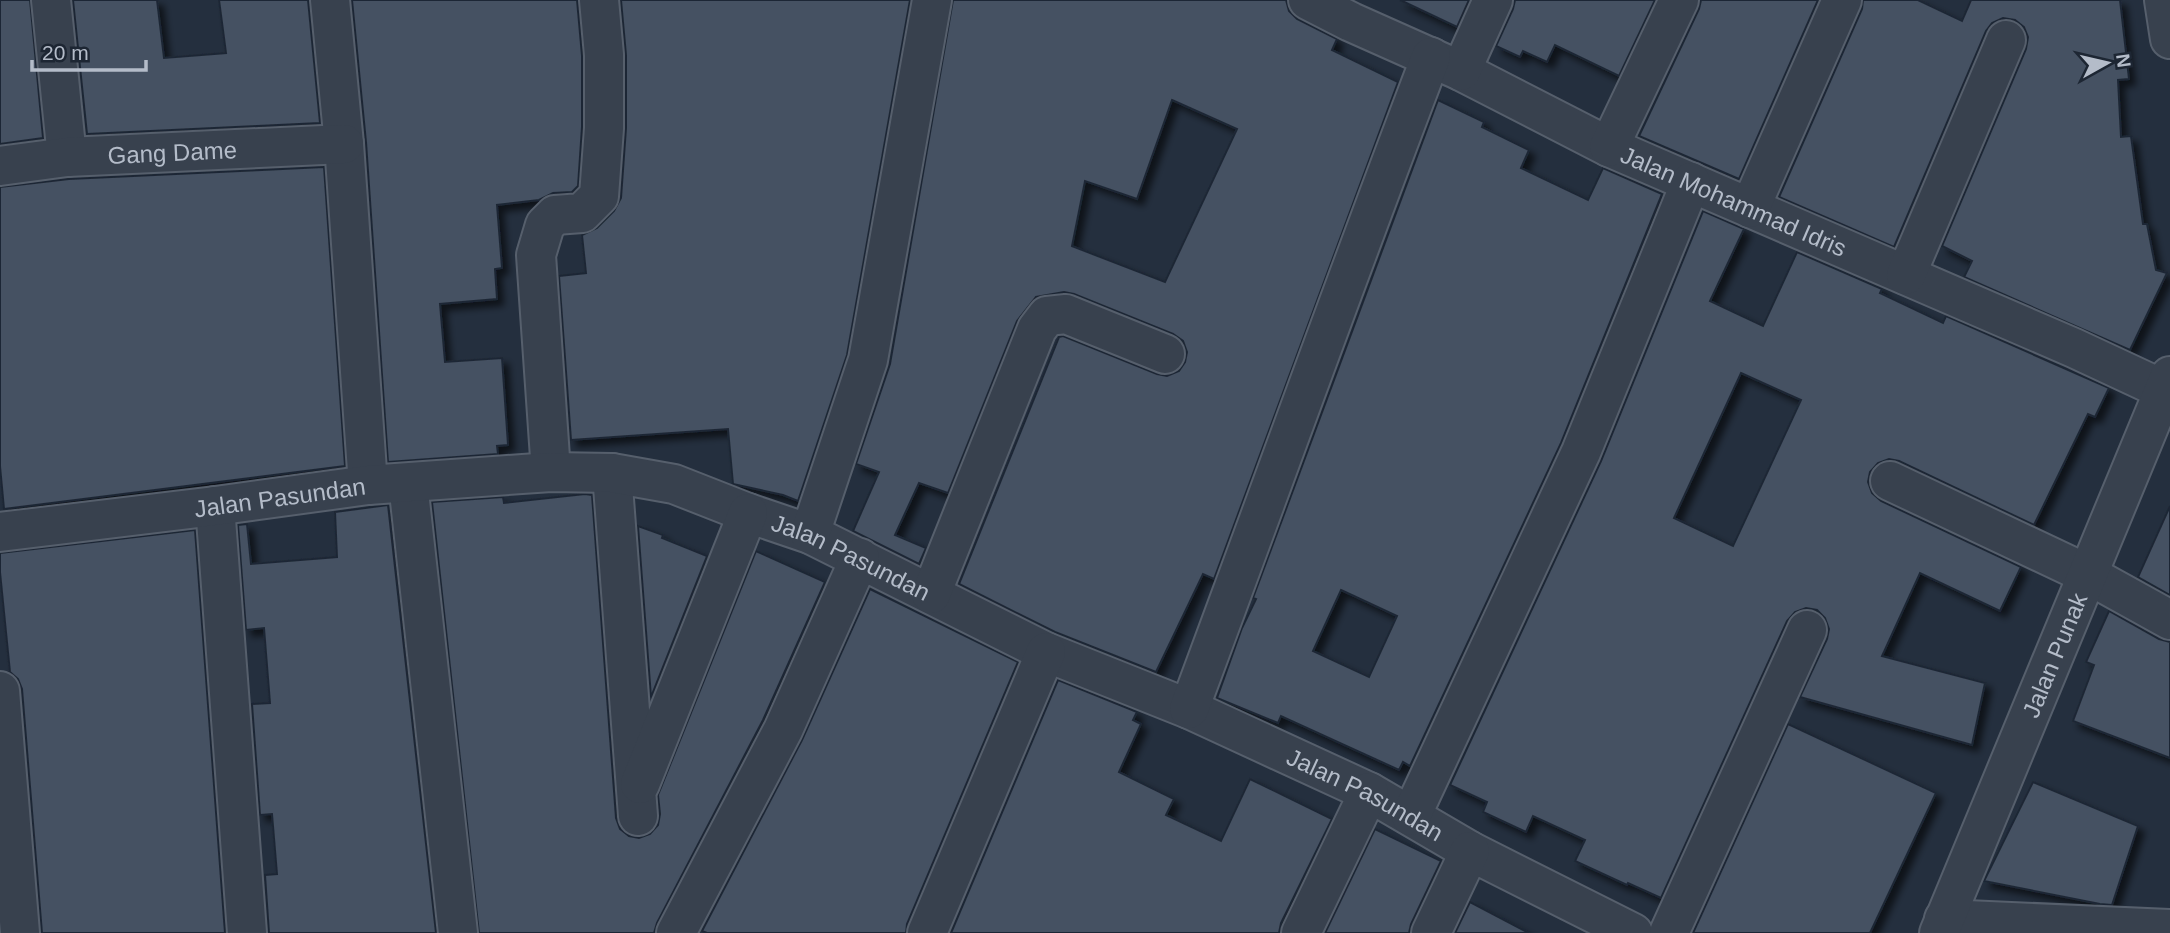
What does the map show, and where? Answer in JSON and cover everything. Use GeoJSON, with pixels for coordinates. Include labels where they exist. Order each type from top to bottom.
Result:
{"type":"FeatureCollection","features":[{"type":"Feature","properties":{"kind":"street"},"geometry":{"type":"LineString","coordinates":[[51,0],[67,157]]}},
{"type":"Feature","properties":{"kind":"street"},"geometry":{"type":"LineString","coordinates":[[330,0],[344,144],[368,485]]}},
{"type":"Feature","properties":{"kind":"street"},"geometry":{"type":"LineString","coordinates":[[551,472],[536,255],[545,225],[555,215],[582,214],[599,196],[604,128],[604,55],[599,0]]}},
{"type":"Feature","properties":{"kind":"street"},"geometry":{"type":"LineString","coordinates":[[810,534],[868,360],[932,0]]}},
{"type":"Feature","properties":{"kind":"street","name":"Jalan Mohammad Idris"},"geometry":{"type":"LineString","coordinates":[[1308,0],[1356,11],[1446,64],[1609,147],[2074,348],[2167,383]]}},
{"type":"Feature","properties":{"kind":"street"},"geometry":{"type":"LineString","coordinates":[[1189,709],[1356,252],[1446,64],[1493,0]]}},
{"type":"Feature","properties":{"kind":"street"},"geometry":{"type":"LineString","coordinates":[[1609,147],[1679,0]]}},
{"type":"Feature","properties":{"kind":"street"},"geometry":{"type":"LineString","coordinates":[[1750,208],[1842,0]]}},
{"type":"Feature","properties":{"kind":"street"},"geometry":{"type":"LineString","coordinates":[[2164,0],[2170,39]]}},
{"type":"Feature","properties":{"kind":"street"},"geometry":{"type":"LineString","coordinates":[[1906,275],[2006,40]]}},
{"type":"Feature","properties":{"kind":"street","name":"Gang Dame"},"geometry":{"type":"LineString","coordinates":[[0,166],[67,157],[344,144]]}},
{"type":"Feature","properties":{"kind":"street"},"geometry":{"type":"LineString","coordinates":[[1411,816],[1581,452],[1691,181]]}},
{"type":"Feature","properties":{"kind":"street"},"geometry":{"type":"LineString","coordinates":[[931,594],[1037,329],[1047,316],[1066,314],[1166,354]]}},
{"type":"Feature","properties":{"kind":"street","name":"Jalan Punak"},"geometry":{"type":"LineString","coordinates":[[1942,926],[2167,383]]}},
{"type":"Feature","properties":{"kind":"street","name":"Jalan Pasundan"},"geometry":{"type":"LineString","coordinates":[[0,532],[368,485],[551,472],[612,473],[674,484],[810,534],[1046,652],[1189,709],[1369,792],[1470,851],[1633,933]]}},
{"type":"Feature","properties":{"kind":"street"},"geometry":{"type":"LineString","coordinates":[[612,473],[637,804],[748,513]]}},
{"type":"Feature","properties":{"kind":"street"},"geometry":{"type":"LineString","coordinates":[[1890,481],[2087,574],[2170,620]]}},
{"type":"Feature","properties":{"kind":"street"},"geometry":{"type":"LineString","coordinates":[[408,483],[458,933]]}},
{"type":"Feature","properties":{"kind":"street"},"geometry":{"type":"LineString","coordinates":[[215,506],[247,933]]}},
{"type":"Feature","properties":{"kind":"street"},"geometry":{"type":"LineString","coordinates":[[676,933],[783,730],[860,558]]}},
{"type":"Feature","properties":{"kind":"street"},"geometry":{"type":"LineString","coordinates":[[1669,933],[1807,630]]}},
{"type":"Feature","properties":{"kind":"street"},"geometry":{"type":"LineString","coordinates":[[927,933],[1046,652]]}},
{"type":"Feature","properties":{"kind":"street"},"geometry":{"type":"LineString","coordinates":[[0,691],[20,933]]}},
{"type":"Feature","properties":{"kind":"street"},"geometry":{"type":"LineString","coordinates":[[1301,933],[1369,792]]}},
{"type":"Feature","properties":{"kind":"street"},"geometry":{"type":"LineString","coordinates":[[1431,933],[1470,851]]}},
{"type":"Feature","properties":{"kind":"street"},"geometry":{"type":"LineString","coordinates":[[1942,926],[2170,929]]}},
{"type":"Feature","properties":{"kind":"building"},"geometry":{"type":"Polygon","coordinates":[[[0,0],[30,0],[43,138],[0,144],[0,0]]]}},
{"type":"Feature","properties":{"kind":"building"},"geometry":{"type":"Polygon","coordinates":[[[73,0],[157,0],[164,58],[226,53],[219,0],[308,0],[320,123],[87,134],[73,0]]]}},
{"type":"Feature","properties":{"kind":"building"},"geometry":{"type":"Polygon","coordinates":[[[352,0],[577,0],[582,56],[582,127],[578,186],[572,192],[553,193],[539,200],[497,205],[502,268],[495,269],[497,299],[440,304],[445,362],[502,358],[508,445],[497,446],[498,454],[388,462],[366,142],[352,0]]]}},
{"type":"Feature","properties":{"kind":"building"},"geometry":{"type":"Polygon","coordinates":[[[621,0],[910,0],[847,355],[798,501],[733,484],[728,429],[571,440],[559,276],[586,273],[582,235],[597,228],[614,211],[621,198],[626,128],[626,55],[621,0]]]}},
{"type":"Feature","properties":{"kind":"building"},"geometry":{"type":"Polygon","coordinates":[[[953,0],[1286,0],[1289,11],[1297,19],[1337,39],[1332,50],[1398,82],[1214,579],[1203,574],[1156,672],[1055,632],[959,584],[1059,337],[1063,336],[1167,376],[1179,371],[1185,362],[1187,352],[1183,341],[1173,334],[1074,294],[1064,292],[1036,297],[1017,321],[948,493],[919,483],[895,535],[926,548],[919,564],[853,531],[879,472],[856,464],[890,364],[953,0]],[[1172,100],[1137,199],[1085,181],[1072,246],[1165,282],[1237,129],[1172,100]]]}},
{"type":"Feature","properties":{"kind":"building"},"geometry":{"type":"Polygon","coordinates":[[[1400,0],[1469,0],[1457,27],[1400,0]]]}},
{"type":"Feature","properties":{"kind":"building"},"geometry":{"type":"Polygon","coordinates":[[[1515,0],[1655,0],[1619,76],[1555,45],[1547,62],[1523,51],[1520,57],[1496,46],[1515,0]]]}},
{"type":"Feature","properties":{"kind":"building"},"geometry":{"type":"Polygon","coordinates":[[[1701,0],[1818,0],[1739,179],[1639,136],[1701,0]]]}},
{"type":"Feature","properties":{"kind":"building"},"geometry":{"type":"Polygon","coordinates":[[[1863,0],[1918,0],[1962,21],[1971,0],[2120,0],[2129,79],[2118,80],[2121,137],[2131,136],[2143,224],[2147,224],[2156,270],[2167,273],[2130,350],[1964,277],[1972,261],[1942,246],[2026,49],[2028,37],[2024,27],[2015,20],[2003,18],[1992,23],[1986,31],[1894,247],[1779,197],[1862,9],[1863,0]]]}},
{"type":"Feature","properties":{"kind":"building"},"geometry":{"type":"Polygon","coordinates":[[[1438,100],[1484,122],[1482,127],[1529,150],[1521,168],[1588,200],[1603,168],[1662,194],[1561,443],[1410,766],[1403,762],[1399,770],[1281,716],[1278,723],[1217,698],[1242,628],[1256,599],[1253,598],[1438,100]],[[1341,590],[1313,651],[1369,677],[1397,616],[1341,590]]]}},
{"type":"Feature","properties":{"kind":"building"},"geometry":{"type":"Polygon","coordinates":[[[324,167],[345,466],[4,509],[0,466],[0,187],[69,179],[324,167]]]}},
{"type":"Feature","properties":{"kind":"building"},"geometry":{"type":"Polygon","coordinates":[[[1703,211],[1744,229],[1710,301],[1763,326],[1797,252],[1882,289],[1880,293],[1943,323],[1946,316],[2109,388],[2095,417],[2088,414],[2034,525],[1899,461],[1889,459],[1878,463],[1870,472],[1868,482],[1872,493],[1881,501],[2021,567],[2000,611],[1920,573],[1882,656],[1985,683],[1972,745],[1800,697],[1829,629],[1825,618],[1817,610],[1806,608],[1795,612],[1787,621],[1661,898],[1575,861],[1585,840],[1533,816],[1526,832],[1483,812],[1487,802],[1450,785],[1601,461],[1703,211]],[[1741,373],[1674,518],[1733,546],[1801,400],[1741,373]]]}},
{"type":"Feature","properties":{"kind":"building"},"geometry":{"type":"Polygon","coordinates":[[[592,495],[616,818],[620,829],[629,836],[639,838],[650,834],[658,825],[658,795],[756,551],[825,582],[763,720],[654,933],[479,933],[432,502],[503,497],[504,503],[592,495]]]}},
{"type":"Feature","properties":{"kind":"building"},"geometry":{"type":"Polygon","coordinates":[[[388,505],[436,933],[269,933],[265,875],[277,874],[272,814],[260,815],[252,704],[270,703],[264,628],[246,630],[238,525],[247,524],[251,564],[337,557],[335,512],[388,505]]]}},
{"type":"Feature","properties":{"kind":"building"},"geometry":{"type":"Polygon","coordinates":[[[2170,506],[2170,595],[2138,577],[2170,506]]]}},
{"type":"Feature","properties":{"kind":"building"},"geometry":{"type":"Polygon","coordinates":[[[638,526],[707,556],[651,697],[638,526]]]}},
{"type":"Feature","properties":{"kind":"building"},"geometry":{"type":"Polygon","coordinates":[[[195,530],[225,933],[42,933],[22,689],[18,679],[10,672],[0,553],[195,530]]]}},
{"type":"Feature","properties":{"kind":"building"},"geometry":{"type":"Polygon","coordinates":[[[870,589],[1018,662],[907,924],[906,933],[702,931],[802,740],[870,589]]]}},
{"type":"Feature","properties":{"kind":"building"},"geometry":{"type":"Polygon","coordinates":[[[2109,611],[2159,639],[2170,642],[2170,758],[2073,721],[2094,665],[2086,662],[2109,611]]]}},
{"type":"Feature","properties":{"kind":"building"},"geometry":{"type":"Polygon","coordinates":[[[1058,680],[1137,712],[1133,720],[1141,724],[1119,772],[1174,799],[1166,815],[1221,841],[1250,779],[1332,819],[1281,923],[1279,933],[951,933],[1058,680]]]}},
{"type":"Feature","properties":{"kind":"building"},"geometry":{"type":"Polygon","coordinates":[[[1788,724],[1936,793],[1870,933],[1693,933],[1788,724]]]}},
{"type":"Feature","properties":{"kind":"building"},"geometry":{"type":"Polygon","coordinates":[[[2033,782],[2138,826],[2112,905],[1984,881],[2033,782]]]}},
{"type":"Feature","properties":{"kind":"building"},"geometry":{"type":"Polygon","coordinates":[[[1375,829],[1441,861],[1409,933],[1325,933],[1375,829]]]}},
{"type":"Feature","properties":{"kind":"building"},"geometry":{"type":"Polygon","coordinates":[[[1470,902],[1489,912],[1529,933],[1455,933],[1470,902]]]}}]}
